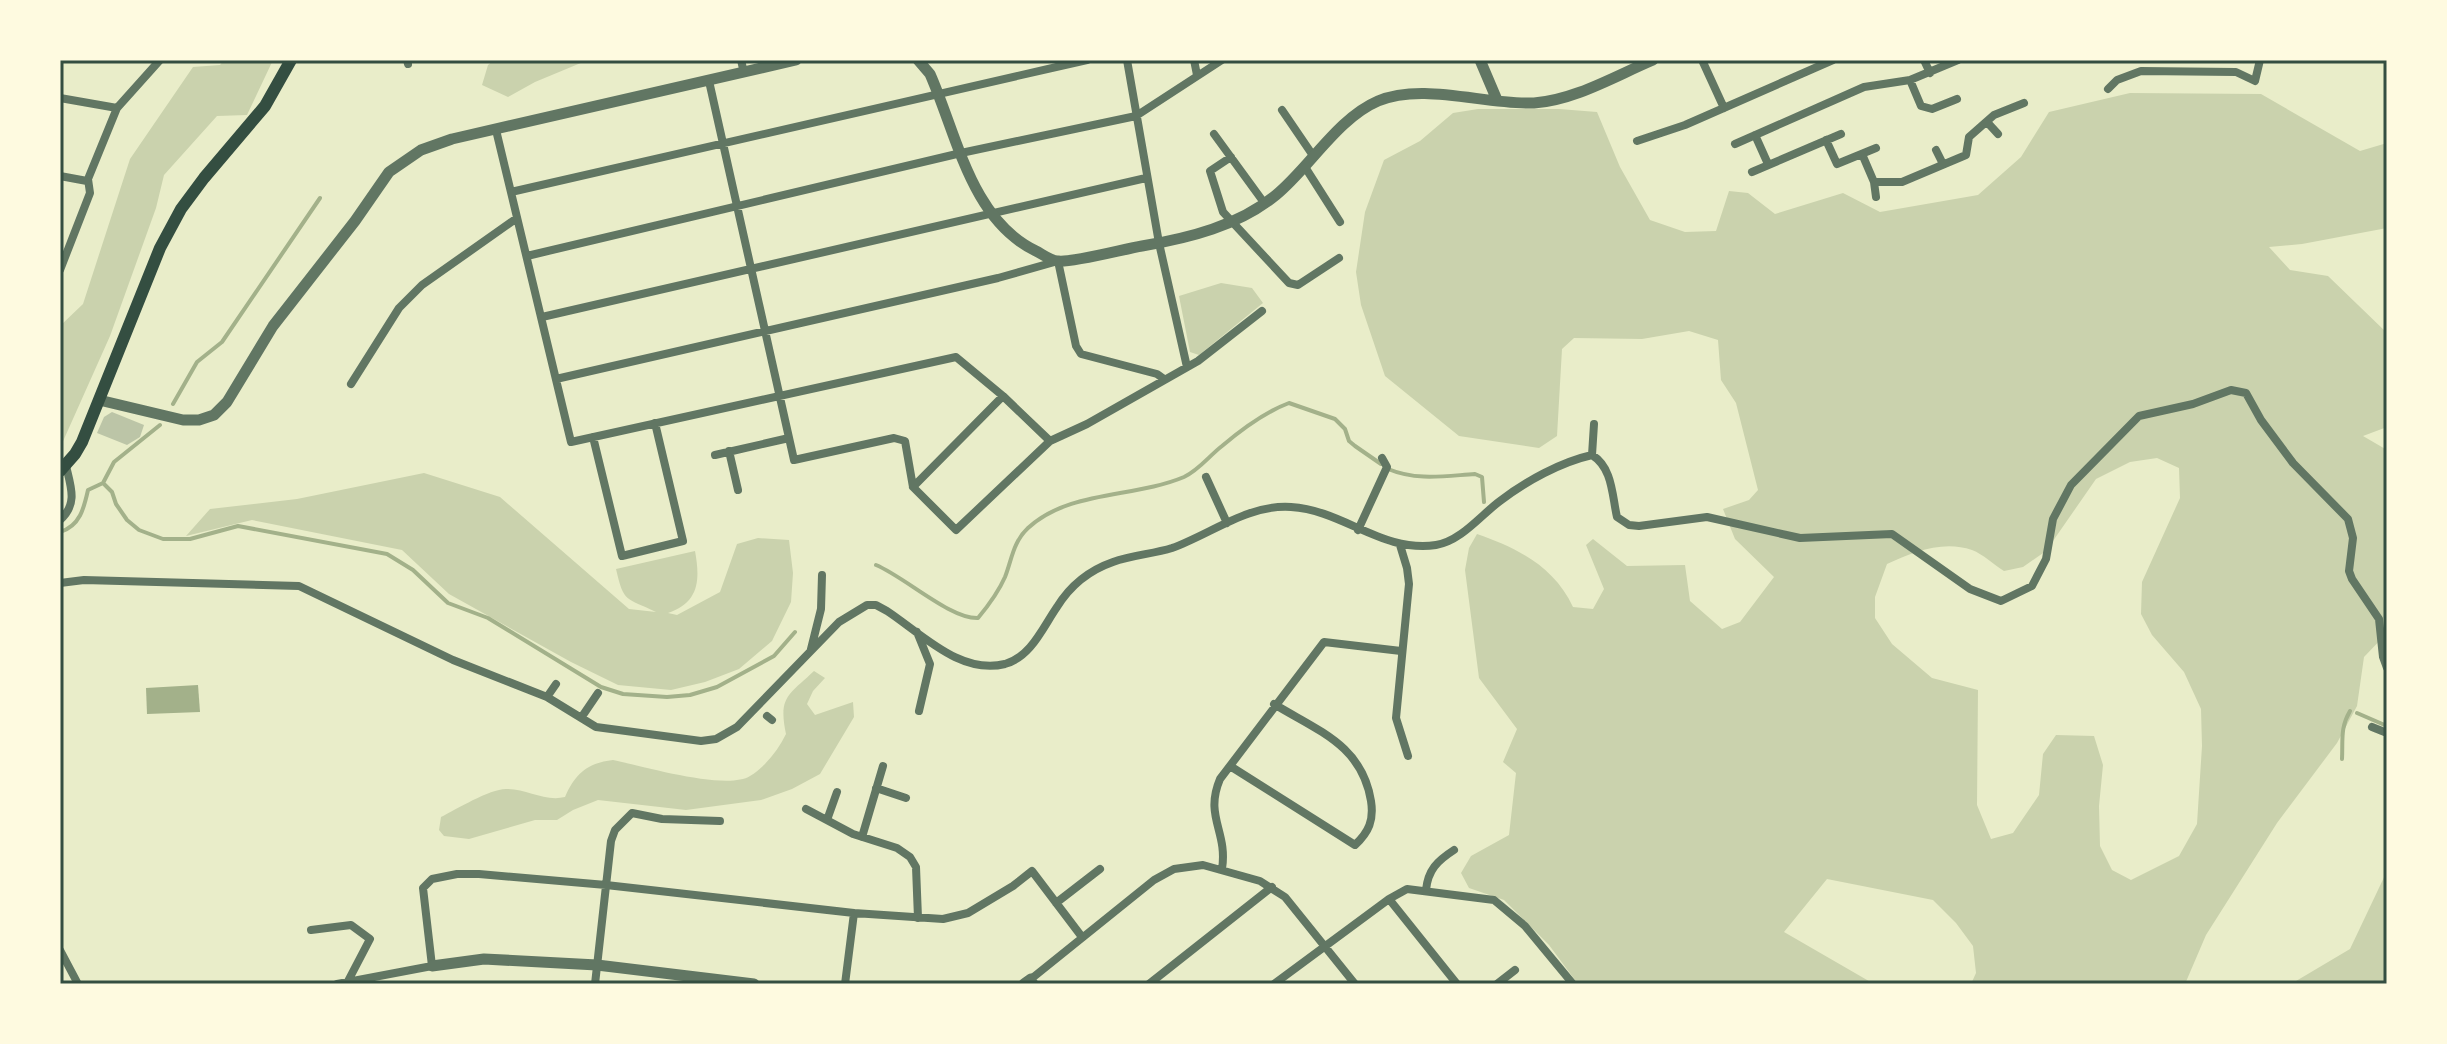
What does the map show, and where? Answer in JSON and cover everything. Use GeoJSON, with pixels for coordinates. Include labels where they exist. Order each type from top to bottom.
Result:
{"type":"FeatureCollection","features":[{"type":"Feature","properties":{"kind":"main road"},"geometry":{"type":"LineString","coordinates":[[63,469],[82,442],[160,248],[181,209],[265,106],[291,60]]}},
{"type":"Feature","properties":{"kind":"street"},"geometry":{"type":"LineString","coordinates":[[60,270],[90,193],[87,181],[117,108],[160,60]]}},
{"type":"Feature","properties":{"kind":"street"},"geometry":{"type":"LineString","coordinates":[[741,60],[744,73]]}},
{"type":"Feature","properties":{"kind":"street"},"geometry":{"type":"LineString","coordinates":[[99,400],[183,420],[199,420],[214,415],[227,402],[273,326],[389,172],[421,150],[452,139],[796,60]]}},
{"type":"Feature","properties":{"kind":"street"},"geometry":{"type":"LineString","coordinates":[[918,60],[930,74],[961,153],[991,213],[1002,227],[1026,246],[1058,261]]}},
{"type":"Feature","properties":{"kind":"street"},"geometry":{"type":"LineString","coordinates":[[511,192],[1087,60]]}},
{"type":"Feature","properties":{"kind":"street"},"geometry":{"type":"LineString","coordinates":[[1127,60],[1146,178],[1187,367]]}},
{"type":"Feature","properties":{"kind":"street"},"geometry":{"type":"LineString","coordinates":[[1194,60],[1197,75]]}},
{"type":"Feature","properties":{"kind":"street"},"geometry":{"type":"LineString","coordinates":[[527,256],[961,153],[1136,116],[1222,60]]}},
{"type":"Feature","properties":{"kind":"street"},"geometry":{"type":"LineString","coordinates":[[1480,60],[1497,100]]}},
{"type":"Feature","properties":{"kind":"street"},"geometry":{"type":"LineString","coordinates":[[556,379],[1058,261],[1159,243],[1231,223],[1265,204],[1348,121],[1381,100],[1417,94],[1536,103],[1567,97],[1653,60]]}},
{"type":"Feature","properties":{"kind":"street"},"geometry":{"type":"LineString","coordinates":[[1702,60],[1724,108]]}},
{"type":"Feature","properties":{"kind":"street"},"geometry":{"type":"LineString","coordinates":[[1637,141],[1652,138],[1833,60]]}},
{"type":"Feature","properties":{"kind":"street"},"geometry":{"type":"LineString","coordinates":[[1924,60],[1930,73]]}},
{"type":"Feature","properties":{"kind":"street"},"geometry":{"type":"LineString","coordinates":[[1735,144],[1864,87],[1910,80],[1958,60]]}},
{"type":"Feature","properties":{"kind":"street"},"geometry":{"type":"LineString","coordinates":[[2108,89],[2117,80],[2141,71],[2236,72],[2255,81],[2260,60]]}},
{"type":"Feature","properties":{"kind":"street"},"geometry":{"type":"LineString","coordinates":[[1910,80],[1921,106],[1932,109],[1957,99]]}},
{"type":"Feature","properties":{"kind":"street"},"geometry":{"type":"LineString","coordinates":[[709,81],[794,460],[894,438],[905,441],[913,487],[956,530],[1050,441],[1087,424],[1187,367],[1262,311]]}},
{"type":"Feature","properties":{"kind":"street"},"geometry":{"type":"LineString","coordinates":[[60,98],[117,108]]}},
{"type":"Feature","properties":{"kind":"street"},"geometry":{"type":"LineString","coordinates":[[1874,182],[1902,182],[1966,155],[1969,137],[1994,115],[2024,103]]}},
{"type":"Feature","properties":{"kind":"street"},"geometry":{"type":"LineString","coordinates":[[1282,110],[1314,157]]}},
{"type":"Feature","properties":{"kind":"street"},"geometry":{"type":"LineString","coordinates":[[1987,122],[1998,134]]}},
{"type":"Feature","properties":{"kind":"street"},"geometry":{"type":"LineString","coordinates":[[496,130],[571,442],[956,357],[1050,441]]}},
{"type":"Feature","properties":{"kind":"street"},"geometry":{"type":"LineString","coordinates":[[1214,134],[1265,204]]}},
{"type":"Feature","properties":{"kind":"street"},"geometry":{"type":"LineString","coordinates":[[1752,172],[1841,134]]}},
{"type":"Feature","properties":{"kind":"street"},"geometry":{"type":"LineString","coordinates":[[1755,135],[1768,164]]}},
{"type":"Feature","properties":{"kind":"street"},"geometry":{"type":"LineString","coordinates":[[1826,140],[1837,164],[1876,148]]}},
{"type":"Feature","properties":{"kind":"street"},"geometry":{"type":"LineString","coordinates":[[1936,150],[1943,164]]}},
{"type":"Feature","properties":{"kind":"street"},"geometry":{"type":"LineString","coordinates":[[1862,154],[1874,182],[1876,197]]}},
{"type":"Feature","properties":{"kind":"street"},"geometry":{"type":"LineString","coordinates":[[1231,157],[1210,171],[1223,212],[1289,283],[1298,285],[1339,258]]}},
{"type":"Feature","properties":{"kind":"street"},"geometry":{"type":"LineString","coordinates":[[1305,167],[1340,222]]}},
{"type":"Feature","properties":{"kind":"street"},"geometry":{"type":"LineString","coordinates":[[60,176],[87,181]]}},
{"type":"Feature","properties":{"kind":"street"},"geometry":{"type":"LineString","coordinates":[[542,317],[1146,178]]}},
{"type":"Feature","properties":{"kind":"street"},"geometry":{"type":"LineString","coordinates":[[351,384],[399,308],[414,292],[517,218]]}},
{"type":"Feature","properties":{"kind":"street"},"geometry":{"type":"LineString","coordinates":[[1058,261],[1076,346],[1081,354],[1157,374],[1164,379]]}},
{"type":"Feature","properties":{"kind":"street"},"geometry":{"type":"LineString","coordinates":[[60,583],[84,580],[299,586],[453,660],[547,697],[596,727],[701,741],[716,739],[737,727],[839,622],[867,605],[876,605],[961,662],[1006,664],[1030,647],[1066,594],[1094,570],[1113,562],[1170,549],[1249,513],[1291,507],[1316,511],[1400,545],[1446,543],[1504,498],[1572,460],[1592,455],[1602,462],[1607,473],[1617,517],[1629,525],[1707,517],[1800,538],[1892,534],[1970,589],[2001,601],[2032,586],[2046,559],[2053,519],[2071,485],[2139,416],[2193,404],[2231,390],[2246,393],[2261,420],[2293,463],[2348,519],[2353,538],[2349,571],[2379,619],[2387,668]]}},
{"type":"Feature","properties":{"kind":"street"},"geometry":{"type":"LineString","coordinates":[[913,487],[1003,396]]}},
{"type":"Feature","properties":{"kind":"street"},"geometry":{"type":"LineString","coordinates":[[593,437],[622,556],[683,541],[655,423]]}},
{"type":"Feature","properties":{"kind":"street"},"geometry":{"type":"LineString","coordinates":[[1592,455],[1594,424]]}},
{"type":"Feature","properties":{"kind":"street"},"geometry":{"type":"LineString","coordinates":[[715,455],[789,438]]}},
{"type":"Feature","properties":{"kind":"street"},"geometry":{"type":"LineString","coordinates":[[729,451],[738,490]]}},
{"type":"Feature","properties":{"kind":"street"},"geometry":{"type":"LineString","coordinates":[[1358,530],[1387,467],[1382,458]]}},
{"type":"Feature","properties":{"kind":"street"},"geometry":{"type":"LineString","coordinates":[[60,520],[71,508],[73,497],[63,469]]}},
{"type":"Feature","properties":{"kind":"street"},"geometry":{"type":"LineString","coordinates":[[1206,477],[1227,523]]}},
{"type":"Feature","properties":{"kind":"street"},"geometry":{"type":"LineString","coordinates":[[1400,545],[1409,584],[1396,718],[1408,756]]}},
{"type":"Feature","properties":{"kind":"street"},"geometry":{"type":"LineString","coordinates":[[811,650],[821,609],[822,575]]}},
{"type":"Feature","properties":{"kind":"street"},"geometry":{"type":"LineString","coordinates":[[917,631],[930,664],[919,711]]}},
{"type":"Feature","properties":{"kind":"street"},"geometry":{"type":"LineString","coordinates":[[1222,869],[1224,846],[1212,804],[1220,779],[1324,642],[1401,651]]}},
{"type":"Feature","properties":{"kind":"street"},"geometry":{"type":"LineString","coordinates":[[547,697],[556,684]]}},
{"type":"Feature","properties":{"kind":"street"},"geometry":{"type":"LineString","coordinates":[[581,718],[598,693]]}},
{"type":"Feature","properties":{"kind":"street"},"geometry":{"type":"LineString","coordinates":[[1230,766],[1355,845],[1370,827],[1373,815],[1370,793],[1360,765],[1340,745],[1274,704]]}},
{"type":"Feature","properties":{"kind":"street"},"geometry":{"type":"LineString","coordinates":[[2372,727],[2387,733]]}},
{"type":"Feature","properties":{"kind":"street"},"geometry":{"type":"LineString","coordinates":[[862,837],[883,766]]}},
{"type":"Feature","properties":{"kind":"street"},"geometry":{"type":"LineString","coordinates":[[876,788],[906,798]]}},
{"type":"Feature","properties":{"kind":"street"},"geometry":{"type":"LineString","coordinates":[[827,820],[837,792]]}},
{"type":"Feature","properties":{"kind":"street"},"geometry":{"type":"LineString","coordinates":[[806,809],[862,837],[897,848],[910,857],[916,867],[918,918]]}},
{"type":"Feature","properties":{"kind":"street"},"geometry":{"type":"LineString","coordinates":[[595,984],[611,841],[615,830],[632,813],[662,819],[720,821]]}},
{"type":"Feature","properties":{"kind":"street"},"geometry":{"type":"LineString","coordinates":[[1426,890],[1431,870],[1438,860],[1454,850]]}},
{"type":"Feature","properties":{"kind":"street"},"geometry":{"type":"LineString","coordinates":[[1030,982],[1165,873],[1203,865],[1260,881],[1285,897],[1355,984]]}},
{"type":"Feature","properties":{"kind":"street"},"geometry":{"type":"LineString","coordinates":[[1056,903],[1100,869]]}},
{"type":"Feature","properties":{"kind":"street"},"geometry":{"type":"LineString","coordinates":[[432,966],[423,888],[432,879],[457,874],[606,885],[854,913],[943,919],[968,913],[1032,871],[1082,937]]}},
{"type":"Feature","properties":{"kind":"street"},"geometry":{"type":"LineString","coordinates":[[1149,984],[1272,887]]}},
{"type":"Feature","properties":{"kind":"street"},"geometry":{"type":"LineString","coordinates":[[1274,984],[1323,945],[1407,889],[1494,900],[1525,926],[1573,984]]}},
{"type":"Feature","properties":{"kind":"street"},"geometry":{"type":"LineString","coordinates":[[1389,899],[1457,984]]}},
{"type":"Feature","properties":{"kind":"street"},"geometry":{"type":"LineString","coordinates":[[845,984],[854,913]]}},
{"type":"Feature","properties":{"kind":"street"},"geometry":{"type":"LineString","coordinates":[[311,930],[351,925],[370,939],[342,983]]}},
{"type":"Feature","properties":{"kind":"street"},"geometry":{"type":"LineString","coordinates":[[60,950],[78,984]]}},
{"type":"Feature","properties":{"kind":"street"},"geometry":{"type":"LineString","coordinates":[[342,983],[484,959],[597,965],[754,984]]}},
{"type":"Feature","properties":{"kind":"street"},"geometry":{"type":"LineString","coordinates":[[1497,984],[1515,970]]}},
{"type":"Feature","properties":{"kind":"shaded area"},"geometry":{"type":"Polygon","coordinates":[[[224,60],[273,60],[247,115],[217,116],[164,175],[156,208],[110,336],[60,448],[60,326],[83,304],[130,159],[193,67],[220,65],[224,60]]]}},
{"type":"Feature","properties":{"kind":"shaded area"},"geometry":{"type":"Polygon","coordinates":[[[494,60],[588,60],[508,97],[482,85],[488,65],[494,60]]]}},
{"type":"Feature","properties":{"kind":"shaded area"},"geometry":{"type":"Polygon","coordinates":[[[2130,93],[2261,94],[2360,151],[2387,143],[2387,228],[2269,247],[2290,270],[2328,276],[2387,333],[2387,427],[2363,436],[2387,450],[2387,633],[2364,657],[2357,706],[2337,743],[2277,823],[2206,935],[2185,984],[1971,984],[1976,973],[1973,946],[1933,900],[1827,879],[1784,932],[1874,984],[1578,984],[1549,945],[1504,900],[1469,888],[1461,873],[1471,856],[1509,835],[1516,773],[1503,762],[1517,729],[1479,678],[1465,570],[1469,548],[1477,534],[1520,552],[1556,580],[1573,607],[1593,609],[1604,589],[1586,545],[1593,539],[1627,566],[1685,565],[1690,601],[1722,629],[1740,622],[1774,577],[1735,539],[1723,509],[1749,500],[1758,490],[1736,403],[1721,380],[1718,340],[1689,331],[1642,339],[1574,338],[1562,349],[1557,436],[1539,448],[1459,436],[1385,376],[1361,305],[1356,272],[1365,212],[1384,160],[1420,141],[1453,113],[1478,109],[1597,112],[1620,167],[1650,220],[1685,232],[1716,231],[1729,191],[1748,193],[1775,214],[1843,193],[1880,212],[1978,195],[2021,157],[2049,112],[2130,93]],[[2157,458],[2130,462],[2096,479],[2046,551],[2023,567],[2004,571],[1976,552],[1950,546],[1918,552],[1887,564],[1875,597],[1875,618],[1892,644],[1932,678],[1978,690],[1977,805],[1991,839],[2013,833],[2039,795],[2043,754],[2056,735],[2094,736],[2103,765],[2099,806],[2100,846],[2112,870],[2131,880],[2179,856],[2197,824],[2201,709],[2184,672],[2152,635],[2141,614],[2142,582],[2180,498],[2179,468],[2157,458]]]}},
{"type":"Feature","properties":{"kind":"shaded area"},"geometry":{"type":"Polygon","coordinates":[[[1221,283],[1252,288],[1263,303],[1199,355],[1190,352],[1179,296],[1221,283]]]}},
{"type":"Feature","properties":{"kind":"shaded area"},"geometry":{"type":"Polygon","coordinates":[[[424,473],[500,497],[629,609],[656,612],[624,594],[616,569],[695,551],[695,588],[686,603],[668,613],[677,615],[720,592],[737,544],[758,538],[789,540],[793,573],[791,602],[772,641],[739,669],[671,690],[618,685],[449,594],[402,550],[252,520],[186,536],[210,509],[297,499],[424,473]]]}},
{"type":"Feature","properties":{"kind":"shaded area"},"geometry":{"type":"Polygon","coordinates":[[[814,671],[825,678],[813,691],[807,704],[815,715],[853,702],[854,717],[820,774],[792,789],[761,800],[686,810],[598,800],[557,820],[535,820],[469,839],[444,836],[439,830],[441,817],[483,795],[500,790],[550,798],[565,797],[583,771],[613,760],[704,779],[739,780],[750,776],[766,763],[779,746],[786,734],[783,712],[788,697],[814,671]]]}},
{"type":"Feature","properties":{"kind":"shaded area"},"geometry":{"type":"Polygon","coordinates":[[[198,685],[200,712],[147,714],[146,688],[198,685]]]}},
{"type":"Feature","properties":{"kind":"shaded area"},"geometry":{"type":"Polygon","coordinates":[[[2387,871],[2387,984],[2291,984],[2350,949],[2387,871]]]}},
{"type":"Feature","properties":{"kind":"building"},"geometry":{"type":"Polygon","coordinates":[[[112,412],[144,425],[140,437],[127,445],[97,433],[104,417],[112,412]]]}},
{"type":"Feature","properties":{"kind":"waterway"},"geometry":{"type":"LineString","coordinates":[[173,404],[197,362],[222,342],[320,198]]}},
{"type":"Feature","properties":{"kind":"waterway"},"geometry":{"type":"LineString","coordinates":[[876,565],[954,612],[978,618],[1002,583],[1019,539],[1044,516],[1082,501],[1165,484],[1184,477],[1245,428],[1289,403],[1335,419],[1345,429],[1349,441],[1381,464]]}},
{"type":"Feature","properties":{"kind":"waterway"},"geometry":{"type":"LineString","coordinates":[[103,483],[114,462],[160,425]]}},
{"type":"Feature","properties":{"kind":"waterway"},"geometry":{"type":"LineString","coordinates":[[1388,469],[1420,476],[1475,474],[1482,477],[1484,502]]}},
{"type":"Feature","properties":{"kind":"waterway"},"geometry":{"type":"LineString","coordinates":[[60,532],[77,521],[88,490],[103,483],[112,492],[127,520],[139,530],[163,539],[190,539],[238,526],[387,554],[413,570],[448,603],[488,618],[601,687],[623,694],[667,697],[690,695],[717,687],[774,656],[795,632]]}},
{"type":"Feature","properties":{"kind":"waterway"},"geometry":{"type":"LineString","coordinates":[[2342,759],[2343,729],[2350,711]]}},
{"type":"Feature","properties":{"kind":"waterway"},"geometry":{"type":"LineString","coordinates":[[2357,713],[2387,726]]}}]}
